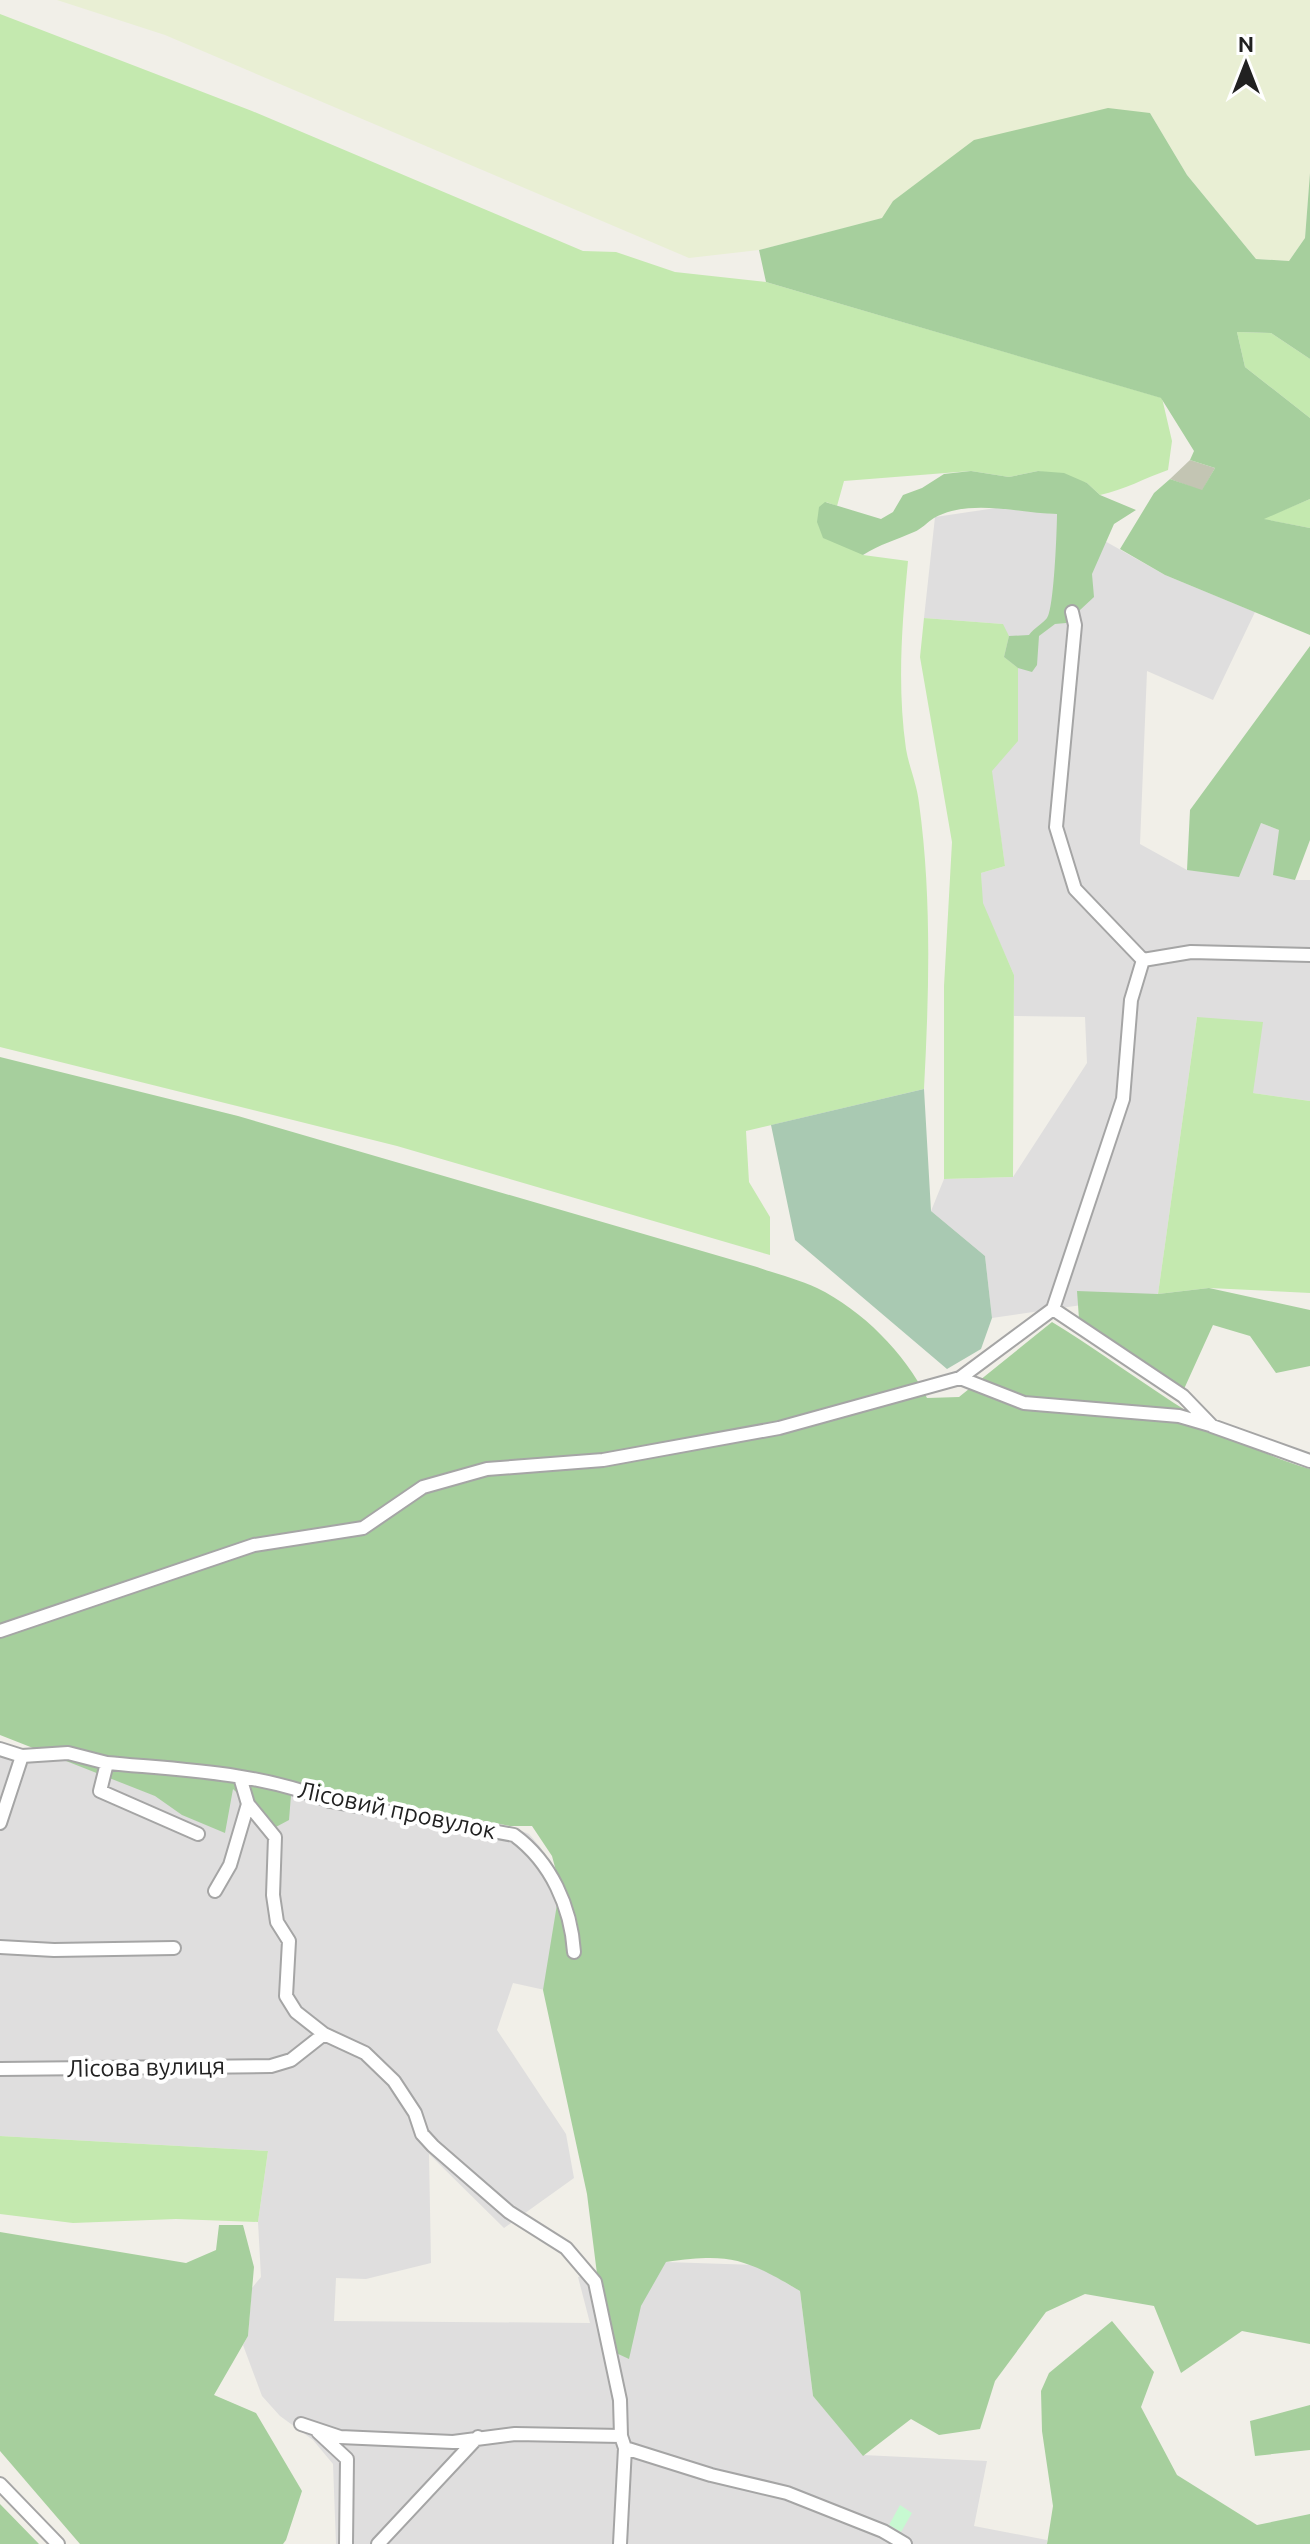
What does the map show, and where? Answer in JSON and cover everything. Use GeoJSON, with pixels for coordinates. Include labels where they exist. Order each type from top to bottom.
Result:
{"type":"FeatureCollection","features":[{"type":"Feature","properties":{"kind":"street"},"geometry":{"type":"LineString","coordinates":[[1072,612],[1075,625],[1056,827],[1075,889],[1143,960]]}},
{"type":"Feature","properties":{"kind":"street"},"geometry":{"type":"LineString","coordinates":[[1143,960],[1191,952],[1310,955]]}},
{"type":"Feature","properties":{"kind":"street"},"geometry":{"type":"LineString","coordinates":[[0,1631],[254,1545],[363,1528],[423,1487],[487,1469],[603,1460],[779,1428],[960,1378],[1053,1309],[1123,1099],[1131,1000],[1143,960]]}},
{"type":"Feature","properties":{"kind":"street"},"geometry":{"type":"LineString","coordinates":[[1053,1309],[1183,1396],[1212,1426]]}},
{"type":"Feature","properties":{"kind":"street"},"geometry":{"type":"LineString","coordinates":[[960,1378],[1024,1403],[1179,1416],[1310,1461]]}},
{"type":"Feature","properties":{"kind":"street"},"geometry":{"type":"LineString","coordinates":[[0,1749],[22,1756],[68,1753],[107,1763],[100,1791],[198,1834]]}},
{"type":"Feature","properties":{"kind":"street"},"geometry":{"type":"LineString","coordinates":[[0,1823],[22,1756]]}},
{"type":"Feature","properties":{"kind":"street","name":"Лісовий провулок"},"geometry":{"type":"LineString","coordinates":[[107,1763],[200,1769],[302,1789],[330,1801],[514,1835],[532,1848],[557,1888],[572,1921],[574,1952]]}},
{"type":"Feature","properties":{"kind":"street"},"geometry":{"type":"LineString","coordinates":[[215,1891],[230,1865],[248,1804],[240,1777]]}},
{"type":"Feature","properties":{"kind":"street","name":"Лісовий провулок"},"geometry":{"type":"LineString","coordinates":[[248,1804],[275,1837],[273,1895],[277,1922],[289,1941],[286,1996],[296,2012],[324,2034],[365,2053],[394,2081],[415,2113],[422,2134],[433,2146],[509,2212],[566,2248],[595,2282],[620,2400],[623,2442]]}},
{"type":"Feature","properties":{"kind":"street"},"geometry":{"type":"LineString","coordinates":[[0,1947],[54,1950],[174,1948]]}},
{"type":"Feature","properties":{"kind":"street","name":"Лісова вулиця"},"geometry":{"type":"LineString","coordinates":[[0,2069],[271,2066],[291,2060],[324,2034]]}},
{"type":"Feature","properties":{"kind":"street"},"geometry":{"type":"LineString","coordinates":[[301,2424],[340,2437],[453,2442],[478,2437],[623,2442],[711,2475],[787,2493],[883,2531],[905,2544]]}},
{"type":"Feature","properties":{"kind":"street"},"geometry":{"type":"LineString","coordinates":[[316,2430],[347,2459],[346,2544]]}},
{"type":"Feature","properties":{"kind":"street"},"geometry":{"type":"LineString","coordinates":[[378,2544],[478,2437]]}},
{"type":"Feature","properties":{"kind":"street"},"geometry":{"type":"LineString","coordinates":[[620,2544],[623,2442]]}},
{"type":"Feature","properties":{"kind":"street"},"geometry":{"type":"LineString","coordinates":[[0,2484],[58,2544]]}},
{"type":"Feature","properties":{"kind":"shaded area"},"geometry":{"type":"Polygon","coordinates":[[[57,0],[1310,0],[1310,173],[1305,238],[1289,261],[1256,259],[1187,175],[1150,113],[893,201],[883,218],[759,250],[689,258],[165,35],[57,0]]]}},
{"type":"Feature","properties":{"kind":"shaded area"},"geometry":{"type":"Polygon","coordinates":[[[1190,460],[1215,468],[1202,491],[1170,479],[1190,460]]]}},
{"type":"Feature","properties":{"kind":"shaded area"},"geometry":{"type":"Polygon","coordinates":[[[996,508],[1057,514],[1165,575],[1255,612],[1213,700],[1147,671],[1140,844],[1187,870],[1261,823],[1279,830],[1295,880],[1310,880],[1310,1101],[1253,1093],[1197,1017],[1158,1294],[992,1318],[985,1256],[931,1211],[944,1179],[1013,1177],[1087,1063],[1085,1017],[1014,1016],[1014,975],[982,903],[981,873],[1005,866],[991,771],[1003,624],[924,618],[935,517],[996,508]]]}},
{"type":"Feature","properties":{"kind":"shaded area"},"geometry":{"type":"Polygon","coordinates":[[[0,1744],[22,1752],[304,1783],[333,1795],[510,1826],[529,1834],[541,1848],[570,1899],[563,1994],[513,1983],[497,2030],[566,2134],[574,2178],[504,2228],[429,2154],[431,2263],[366,2279],[336,2278],[334,2321],[590,2323],[578,2277],[666,2262],[756,2265],[800,2291],[813,2396],[863,2455],[987,2461],[974,2526],[1047,2540],[1047,2544],[336,2544],[333,2464],[313,2440],[280,2416],[262,2396],[243,2345],[248,2336],[252,2288],[261,2277],[258,2222],[268,2151],[0,2136],[0,1744]]]}},
{"type":"Feature","properties":{"kind":"green space"},"geometry":{"type":"Polygon","coordinates":[[[0,14],[252,111],[583,251],[616,252],[675,272],[766,282],[1162,398],[1172,441],[1168,470],[1109,493],[1100,495],[1087,483],[1038,471],[1009,477],[971,471],[844,481],[837,506],[826,502],[863,555],[908,561],[901,678],[906,749],[917,789],[926,874],[928,982],[924,1089],[746,1131],[749,1182],[770,1217],[770,1255],[397,1146],[0,1047],[0,14]]]}},
{"type":"Feature","properties":{"kind":"green space"},"geometry":{"type":"Polygon","coordinates":[[[1108,108],[1150,113],[1187,175],[1256,259],[1289,261],[1305,238],[1310,173],[1310,359],[1271,333],[1237,332],[1245,367],[1310,418],[1310,499],[1264,519],[1310,528],[1310,635],[1165,575],[1120,549],[1154,493],[1170,479],[1202,490],[1215,468],[1190,460],[1194,451],[1161,398],[766,282],[759,250],[882,218],[893,201],[974,140],[1108,108]]]}},
{"type":"Feature","properties":{"kind":"green space"},"geometry":{"type":"Polygon","coordinates":[[[1237,332],[1271,333],[1310,359],[1310,418],[1245,367],[1237,332]]]}},
{"type":"Feature","properties":{"kind":"green space"},"geometry":{"type":"Polygon","coordinates":[[[971,471],[1009,477],[1038,471],[1064,473],[1087,483],[1100,495],[1136,510],[1114,524],[1092,574],[1094,597],[1066,623],[1055,624],[1039,636],[1037,665],[1032,672],[1018,668],[1004,657],[1009,636],[1029,635],[1047,618],[1055,569],[1057,514],[994,508],[948,512],[917,531],[863,555],[823,538],[817,522],[819,507],[825,502],[881,519],[893,512],[903,495],[922,488],[944,474],[971,471]]]}},
{"type":"Feature","properties":{"kind":"green space"},"geometry":{"type":"Polygon","coordinates":[[[1310,499],[1310,528],[1262,519],[1310,499]]]}},
{"type":"Feature","properties":{"kind":"green space"},"geometry":{"type":"Polygon","coordinates":[[[924,618],[1003,624],[1009,636],[1004,657],[1018,668],[1018,741],[992,771],[1005,866],[981,873],[983,903],[1014,975],[1013,1177],[944,1179],[944,986],[952,842],[920,657],[924,618]]]}},
{"type":"Feature","properties":{"kind":"green space"},"geometry":{"type":"Polygon","coordinates":[[[1310,646],[1310,840],[1295,880],[1273,875],[1279,830],[1261,823],[1239,877],[1187,870],[1190,810],[1310,646]]]}},
{"type":"Feature","properties":{"kind":"green space"},"geometry":{"type":"Polygon","coordinates":[[[1197,1017],[1263,1022],[1253,1093],[1310,1101],[1310,1293],[1209,1288],[1158,1294],[1197,1017]]]}},
{"type":"Feature","properties":{"kind":"green space"},"geometry":{"type":"Polygon","coordinates":[[[0,1057],[238,1116],[802,1282],[834,1297],[881,1334],[907,1365],[927,1398],[959,1397],[1052,1322],[1208,1424],[1275,1457],[1310,1469],[1310,2344],[1242,2331],[1181,2373],[1154,2306],[1085,2294],[1046,2312],[995,2381],[980,2429],[939,2435],[911,2419],[863,2456],[813,2396],[800,2291],[750,2265],[706,2258],[666,2262],[641,2306],[629,2359],[616,2353],[597,2274],[587,2194],[543,1990],[560,1886],[552,1856],[532,1826],[510,1826],[292,1783],[289,1820],[274,1828],[233,1789],[225,1833],[182,1815],[155,1796],[0,1735],[0,1057]]]}},
{"type":"Feature","properties":{"kind":"green space"},"geometry":{"type":"Polygon","coordinates":[[[924,1089],[931,1211],[985,1256],[992,1318],[981,1349],[947,1369],[795,1240],[771,1125],[924,1089]]]}},
{"type":"Feature","properties":{"kind":"green space"},"geometry":{"type":"Polygon","coordinates":[[[1209,1288],[1310,1310],[1310,1366],[1276,1373],[1250,1336],[1213,1325],[1184,1389],[1079,1319],[1077,1291],[1158,1294],[1209,1288]]]}},
{"type":"Feature","properties":{"kind":"green space"},"geometry":{"type":"Polygon","coordinates":[[[0,2136],[268,2151],[258,2222],[176,2219],[73,2223],[0,2214],[0,2136]]]}},
{"type":"Feature","properties":{"kind":"green space"},"geometry":{"type":"Polygon","coordinates":[[[219,2225],[243,2225],[254,2267],[248,2336],[214,2395],[256,2413],[302,2491],[286,2540],[283,2544],[80,2544],[0,2451],[0,2232],[186,2263],[216,2250],[219,2225]]]}},
{"type":"Feature","properties":{"kind":"green space"},"geometry":{"type":"Polygon","coordinates":[[[1112,2321],[1154,2372],[1141,2407],[1177,2475],[1257,2525],[1310,2514],[1310,2544],[1047,2544],[1053,2506],[1042,2431],[1041,2391],[1049,2373],[1112,2321]]]}},
{"type":"Feature","properties":{"kind":"green space"},"geometry":{"type":"Polygon","coordinates":[[[1310,2405],[1310,2450],[1255,2456],[1250,2421],[1310,2405]]]}},
{"type":"Feature","properties":{"kind":"green space"},"geometry":{"type":"Polygon","coordinates":[[[0,2504],[39,2544],[0,2544],[0,2504]]]}},
{"type":"Feature","properties":{"kind":"green space"},"geometry":{"type":"Polygon","coordinates":[[[900,2505],[912,2513],[901,2532],[889,2525],[900,2505]]]}}]}
